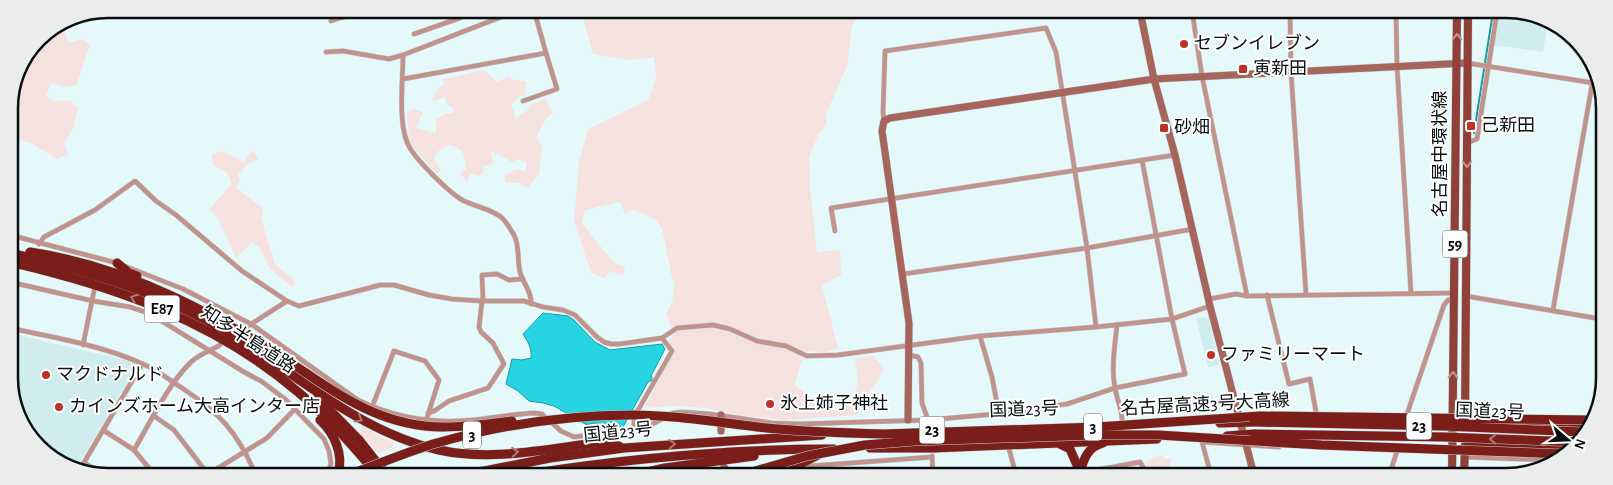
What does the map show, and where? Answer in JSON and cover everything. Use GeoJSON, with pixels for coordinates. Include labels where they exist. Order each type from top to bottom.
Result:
{"type":"FeatureCollection","features":[{"type":"Feature","properties":{"kind":"highway"},"geometry":{"type":"LineString","coordinates":[[18,250],[74,260],[134,280],[200,310],[260,343],[347,400],[384,418],[418,426],[466,426],[541,418],[597,416]]}},
{"type":"Feature","properties":{"kind":"highway","name":"知多半島道路"},"geometry":{"type":"LineString","coordinates":[[18,255],[95,275],[157,297],[222,329],[289,373]]}},
{"type":"Feature","properties":{"kind":"highway"},"geometry":{"type":"LineString","coordinates":[[117,263],[129,273],[205,306],[252,334],[260,343]]}},
{"type":"Feature","properties":{"kind":"highway","name":"知多半島道路"},"geometry":{"type":"LineString","coordinates":[[18,264],[66,275],[116,291],[186,319],[249,356],[298,391]]}},
{"type":"Feature","properties":{"kind":"highway"},"geometry":{"type":"LineString","coordinates":[[289,373],[368,424],[413,443],[440,450],[481,455],[604,442],[624,448]]}},
{"type":"Feature","properties":{"kind":"highway","name":"E87"},"geometry":{"type":"LineString","coordinates":[[289,373],[328,408],[360,441],[381,468]]}},
{"type":"Feature","properties":{"kind":"highway"},"geometry":{"type":"LineString","coordinates":[[298,391],[310,410],[327,426],[334,438],[340,462],[339,468]]}},
{"type":"Feature","properties":{"kind":"highway","name":"E87"},"geometry":{"type":"LineString","coordinates":[[298,391],[342,434],[372,468]]}},
{"type":"Feature","properties":{"kind":"highway","name":"名古屋高速3号大高線"},"geometry":{"type":"LineString","coordinates":[[368,468],[432,445],[478,433],[527,424],[597,416],[675,417],[767,428],[866,434],[1097,427],[1260,416],[1584,420]]}},
{"type":"Feature","properties":{"kind":"highway","name":"23"},"geometry":{"type":"LineString","coordinates":[[1240,422],[1254,418],[1318,418],[1581,426]]}},
{"type":"Feature","properties":{"kind":"highway","name":"国道23号"},"geometry":{"type":"LineString","coordinates":[[501,468],[550,458],[624,448],[882,432],[1122,423],[1254,422],[1443,426],[1577,432]]}},
{"type":"Feature","properties":{"kind":"highway","name":"名古屋高速3号大高線"},"geometry":{"type":"LineString","coordinates":[[767,468],[822,453],[865,445],[1126,434],[1321,445],[1553,454]]}},
{"type":"Feature","properties":{"kind":"highway","name":"国道23号"},"geometry":{"type":"LineString","coordinates":[[569,468],[710,453],[812,449],[933,452],[1008,444],[1255,434],[1434,436],[1568,442]]}},
{"type":"Feature","properties":{"kind":"highway","name":"23"},"geometry":{"type":"LineString","coordinates":[[1244,435],[1253,438],[1452,449],[1464,446],[1561,448]]}},
{"type":"Feature","properties":{"kind":"highway"},"geometry":{"type":"LineString","coordinates":[[1083,467],[1087,453],[1097,445],[1112,441]]}},
{"type":"Feature","properties":{"kind":"highway"},"geometry":{"type":"LineString","coordinates":[[1046,443],[1062,445],[1070,449],[1078,467]]}},
{"type":"Feature","properties":{"kind":"highway"},"geometry":{"type":"LineString","coordinates":[[668,468],[812,449]]}},
{"type":"Feature","properties":{"kind":"highway"},"geometry":{"type":"LineString","coordinates":[[788,468],[822,453]]}},
{"type":"Feature","properties":{"kind":"main road","name":"名古屋中環状線"},"geometry":{"type":"LineString","coordinates":[[1452,467],[1457,18]]}},
{"type":"Feature","properties":{"kind":"main road","name":"名古屋中環状線"},"geometry":{"type":"LineString","coordinates":[[1464,467],[1468,18]]}},
{"type":"Feature","properties":{"kind":"street"},"geometry":{"type":"LineString","coordinates":[[331,21],[338,18]]}},
{"type":"Feature","properties":{"kind":"street"},"geometry":{"type":"LineString","coordinates":[[414,34],[460,18]]}},
{"type":"Feature","properties":{"kind":"street"},"geometry":{"type":"LineString","coordinates":[[326,52],[343,51],[389,59],[498,18]]}},
{"type":"Feature","properties":{"kind":"street"},"geometry":{"type":"LineString","coordinates":[[523,101],[557,90],[536,18]]}},
{"type":"Feature","properties":{"kind":"street"},"geometry":{"type":"LineString","coordinates":[[1141,18],[1154,79],[1175,155],[1209,302],[1252,467]]}},
{"type":"Feature","properties":{"kind":"street"},"geometry":{"type":"LineString","coordinates":[[1193,18],[1202,76],[1247,296]]}},
{"type":"Feature","properties":{"kind":"street"},"geometry":{"type":"LineString","coordinates":[[1290,18],[1291,72],[1306,294]]}},
{"type":"Feature","properties":{"kind":"street"},"geometry":{"type":"LineString","coordinates":[[1396,18],[1397,66],[1412,293]]}},
{"type":"Feature","properties":{"kind":"street"},"geometry":{"type":"LineString","coordinates":[[1467,143],[1476,139],[1496,18]]}},
{"type":"Feature","properties":{"kind":"street"},"geometry":{"type":"LineString","coordinates":[[908,420],[909,324],[882,131],[884,121],[884,51],[1046,28],[1056,52],[1087,248],[1096,327]]}},
{"type":"Feature","properties":{"kind":"street"},"geometry":{"type":"LineString","coordinates":[[403,79],[546,53]]}},
{"type":"Feature","properties":{"kind":"street"},"geometry":{"type":"LineString","coordinates":[[403,55],[404,128],[407,143],[423,164],[462,200],[502,218],[515,237],[519,267],[529,290],[531,304]]}},
{"type":"Feature","properties":{"kind":"street"},"geometry":{"type":"LineString","coordinates":[[884,121],[890,118],[1062,92],[1154,79],[1202,76],[1467,63],[1592,83]]}},
{"type":"Feature","properties":{"kind":"street"},"geometry":{"type":"LineString","coordinates":[[1553,310],[1593,85]]}},
{"type":"Feature","properties":{"kind":"street"},"geometry":{"type":"LineString","coordinates":[[835,231],[831,208],[892,197],[1175,155]]}},
{"type":"Feature","properties":{"kind":"street"},"geometry":{"type":"LineString","coordinates":[[18,238],[117,263],[183,289],[250,325],[343,390],[372,407],[400,416],[426,421],[471,420],[534,413],[542,414],[561,431],[574,437],[649,426],[672,413],[682,412],[781,423],[928,420],[999,414],[1067,404],[1115,388],[1185,374],[1155,235],[1142,160]]}},
{"type":"Feature","properties":{"kind":"street"},"geometry":{"type":"LineString","coordinates":[[39,244],[44,237],[95,210],[135,182],[242,271],[298,306],[365,289],[394,285],[437,296],[482,301],[524,301],[543,308],[563,310],[575,315],[597,337],[611,344],[662,338],[677,328],[713,325],[730,329],[757,340],[786,346],[807,356],[838,355],[980,336],[1096,327],[1172,318],[1209,302],[1236,294],[1247,296],[1412,293],[1454,296]]}},
{"type":"Feature","properties":{"kind":"street"},"geometry":{"type":"LineString","coordinates":[[903,274],[1087,248],[1192,229]]}},
{"type":"Feature","properties":{"kind":"street"},"geometry":{"type":"LineString","coordinates":[[104,265],[106,260]]}},
{"type":"Feature","properties":{"kind":"street"},"geometry":{"type":"LineString","coordinates":[[428,413],[449,401],[488,388],[504,364],[493,343],[478,327],[482,301],[482,275],[497,274],[509,280],[523,279]]}},
{"type":"Feature","properties":{"kind":"street"},"geometry":{"type":"LineString","coordinates":[[18,284],[92,301],[130,307],[148,313],[261,381],[285,399],[324,439],[329,450],[331,463],[330,468]]}},
{"type":"Feature","properties":{"kind":"street"},"geometry":{"type":"LineString","coordinates":[[83,344],[94,291]]}},
{"type":"Feature","properties":{"kind":"street"},"geometry":{"type":"LineString","coordinates":[[1267,295],[1289,384],[1310,379],[1318,418]]}},
{"type":"Feature","properties":{"kind":"street"},"geometry":{"type":"LineString","coordinates":[[1405,422],[1444,306],[1454,296]]}},
{"type":"Feature","properties":{"kind":"street"},"geometry":{"type":"LineString","coordinates":[[1466,296],[1596,318]]}},
{"type":"Feature","properties":{"kind":"street"},"geometry":{"type":"LineString","coordinates":[[250,325],[288,301]]}},
{"type":"Feature","properties":{"kind":"street"},"geometry":{"type":"LineString","coordinates":[[1117,324],[1113,365],[1115,388],[1123,413],[1122,423]]}},
{"type":"Feature","properties":{"kind":"street"},"geometry":{"type":"LineString","coordinates":[[18,330],[122,355],[174,382],[200,399],[217,414],[246,451],[253,468]]}},
{"type":"Feature","properties":{"kind":"street"},"geometry":{"type":"LineString","coordinates":[[980,336],[992,377],[999,414]]}},
{"type":"Feature","properties":{"kind":"street"},"geometry":{"type":"LineString","coordinates":[[634,429],[634,418],[672,351],[662,338]]}},
{"type":"Feature","properties":{"kind":"street"},"geometry":{"type":"LineString","coordinates":[[134,450],[174,382],[191,362],[205,352],[220,345]]}},
{"type":"Feature","properties":{"kind":"street"},"geometry":{"type":"LineString","coordinates":[[372,407],[394,351],[424,361],[439,380],[426,421]]}},
{"type":"Feature","properties":{"kind":"street"},"geometry":{"type":"LineString","coordinates":[[909,355],[918,357],[921,363],[922,403],[928,420]]}},
{"type":"Feature","properties":{"kind":"street"},"geometry":{"type":"LineString","coordinates":[[90,466],[84,462],[142,364]]}},
{"type":"Feature","properties":{"kind":"street"},"geometry":{"type":"LineString","coordinates":[[217,468],[267,438],[295,410]]}},
{"type":"Feature","properties":{"kind":"street"},"geometry":{"type":"LineString","coordinates":[[721,431],[722,415]]}},
{"type":"Feature","properties":{"kind":"street"},"geometry":{"type":"LineString","coordinates":[[154,416],[174,430],[204,468]]}},
{"type":"Feature","properties":{"kind":"street"},"geometry":{"type":"LineString","coordinates":[[103,430],[134,450],[149,468]]}},
{"type":"Feature","properties":{"kind":"street"},"geometry":{"type":"LineString","coordinates":[[1209,467],[1202,442],[1397,451],[1452,449]]}},
{"type":"Feature","properties":{"kind":"street"},"geometry":{"type":"LineString","coordinates":[[1008,444],[1014,467]]}},
{"type":"Feature","properties":{"kind":"street"},"geometry":{"type":"LineString","coordinates":[[1392,467],[1397,451]]}},
{"type":"Feature","properties":{"kind":"street"},"geometry":{"type":"LineString","coordinates":[[805,468],[933,452],[933,467]]}},
{"type":"Feature","properties":{"kind":"street"},"geometry":{"type":"LineString","coordinates":[[1465,457],[1542,460]]}},
{"type":"Feature","properties":{"kind":"street"},"geometry":{"type":"LineString","coordinates":[[1114,467],[1140,462],[1143,467]]}},
{"type":"Feature","properties":{"kind":"shaded area"},"geometry":{"type":"Polygon","coordinates":[[[583,18],[856,18],[852,26],[847,66],[827,112],[826,124],[818,135],[809,157],[810,187],[817,252],[840,250],[841,275],[822,285],[838,348],[825,352],[804,351],[795,385],[824,408],[839,411],[853,399],[858,382],[855,359],[873,356],[884,368],[877,382],[858,407],[859,415],[783,420],[738,415],[706,408],[676,406],[644,408],[674,352],[668,343],[674,333],[666,314],[672,303],[675,283],[672,278],[662,228],[654,218],[634,210],[625,214],[620,202],[585,210],[582,223],[615,264],[625,266],[623,276],[610,271],[605,278],[591,273],[574,221],[579,162],[588,129],[648,100],[656,79],[654,57],[630,60],[593,54],[583,18]]]}},
{"type":"Feature","properties":{"kind":"shaded area"},"geometry":{"type":"Polygon","coordinates":[[[1499,18],[1517,18],[1540,24],[1547,28],[1543,52],[1493,45],[1499,18]]]}},
{"type":"Feature","properties":{"kind":"shaded area"},"geometry":{"type":"Polygon","coordinates":[[[64,29],[69,43],[82,39],[90,45],[76,86],[65,87],[51,83],[46,96],[55,101],[69,100],[78,107],[74,127],[64,144],[68,154],[57,159],[33,144],[18,140],[18,96],[21,84],[24,73],[36,53],[48,40],[64,29]]]}},
{"type":"Feature","properties":{"kind":"shaded area"},"geometry":{"type":"Polygon","coordinates":[[[484,70],[497,82],[509,76],[513,80],[526,81],[525,95],[518,97],[511,105],[516,118],[528,110],[529,105],[546,99],[553,114],[546,118],[536,138],[542,147],[540,173],[528,188],[519,183],[505,182],[505,175],[517,169],[526,172],[526,162],[518,159],[512,162],[491,151],[493,164],[484,166],[483,174],[478,176],[471,173],[467,181],[460,174],[466,169],[461,150],[449,145],[437,152],[434,159],[441,170],[437,174],[409,142],[407,113],[415,109],[423,112],[416,128],[436,133],[436,119],[447,113],[452,114],[454,109],[446,103],[445,97],[435,101],[432,99],[438,88],[444,85],[443,79],[484,70]]]}},
{"type":"Feature","properties":{"kind":"shaded area"},"geometry":{"type":"Polygon","coordinates":[[[253,150],[258,159],[248,164],[238,175],[240,180],[236,187],[263,209],[261,218],[275,264],[296,282],[293,288],[270,269],[260,248],[252,242],[236,258],[218,218],[209,210],[231,184],[228,174],[213,166],[212,154],[224,151],[243,162],[253,150]]]}},
{"type":"Feature","properties":{"kind":"shaded area"},"geometry":{"type":"Polygon","coordinates":[[[1205,317],[1209,319],[1219,365],[1208,367],[1196,318],[1205,317]]]}},
{"type":"Feature","properties":{"kind":"shaded area","name":"カインズホーム大高インター店"},"geometry":{"type":"Polygon","coordinates":[[[18,335],[133,362],[136,367],[80,463],[53,449],[40,437],[27,417],[19,395],[18,335]]]}},
{"type":"Feature","properties":{"kind":"shaded area"},"geometry":{"type":"Polygon","coordinates":[[[362,425],[393,442],[392,449],[378,453],[359,432],[362,425]]]}},
{"type":"Feature","properties":{"kind":"shaded area"},"geometry":{"type":"Polygon","coordinates":[[[1164,455],[1164,459],[1171,459],[1169,467],[1146,467],[1144,464],[1153,457],[1164,455]]]}},
{"type":"Feature","properties":{"kind":"water"},"geometry":{"type":"Polygon","coordinates":[[[543,313],[568,316],[595,342],[610,350],[662,344],[665,349],[651,376],[653,380],[648,382],[623,427],[610,429],[596,423],[587,425],[554,406],[529,401],[518,391],[506,384],[512,359],[522,360],[531,358],[528,342],[523,334],[543,313]]]}},
{"type":"Feature","properties":{"kind":"waterway"},"geometry":{"type":"LineString","coordinates":[[1474,133],[1492,18]]}},
{"type":"Feature","properties":{"kind":"place","name":"セブンイレブン"},"geometry":{"type":"Point","coordinates":[1184,44]}},
{"type":"Feature","properties":{"kind":"place","name":"寅新田"},"geometry":{"type":"Point","coordinates":[1243,69]}},
{"type":"Feature","properties":{"kind":"place","name":"己新田"},"geometry":{"type":"Point","coordinates":[1471,126]}},
{"type":"Feature","properties":{"kind":"place","name":"砂畑"},"geometry":{"type":"Point","coordinates":[1164,128]}},
{"type":"Feature","properties":{"kind":"place","name":"ファミリーマート"},"geometry":{"type":"Point","coordinates":[1211,355]}},
{"type":"Feature","properties":{"kind":"place","name":"マクドナルド"},"geometry":{"type":"Point","coordinates":[46,375]}},
{"type":"Feature","properties":{"kind":"place","name":"氷上姉子神社"},"geometry":{"type":"Point","coordinates":[770,404]}},
{"type":"Feature","properties":{"kind":"place","name":"カインズホーム大高インター店"},"geometry":{"type":"Point","coordinates":[59,407]}}]}
